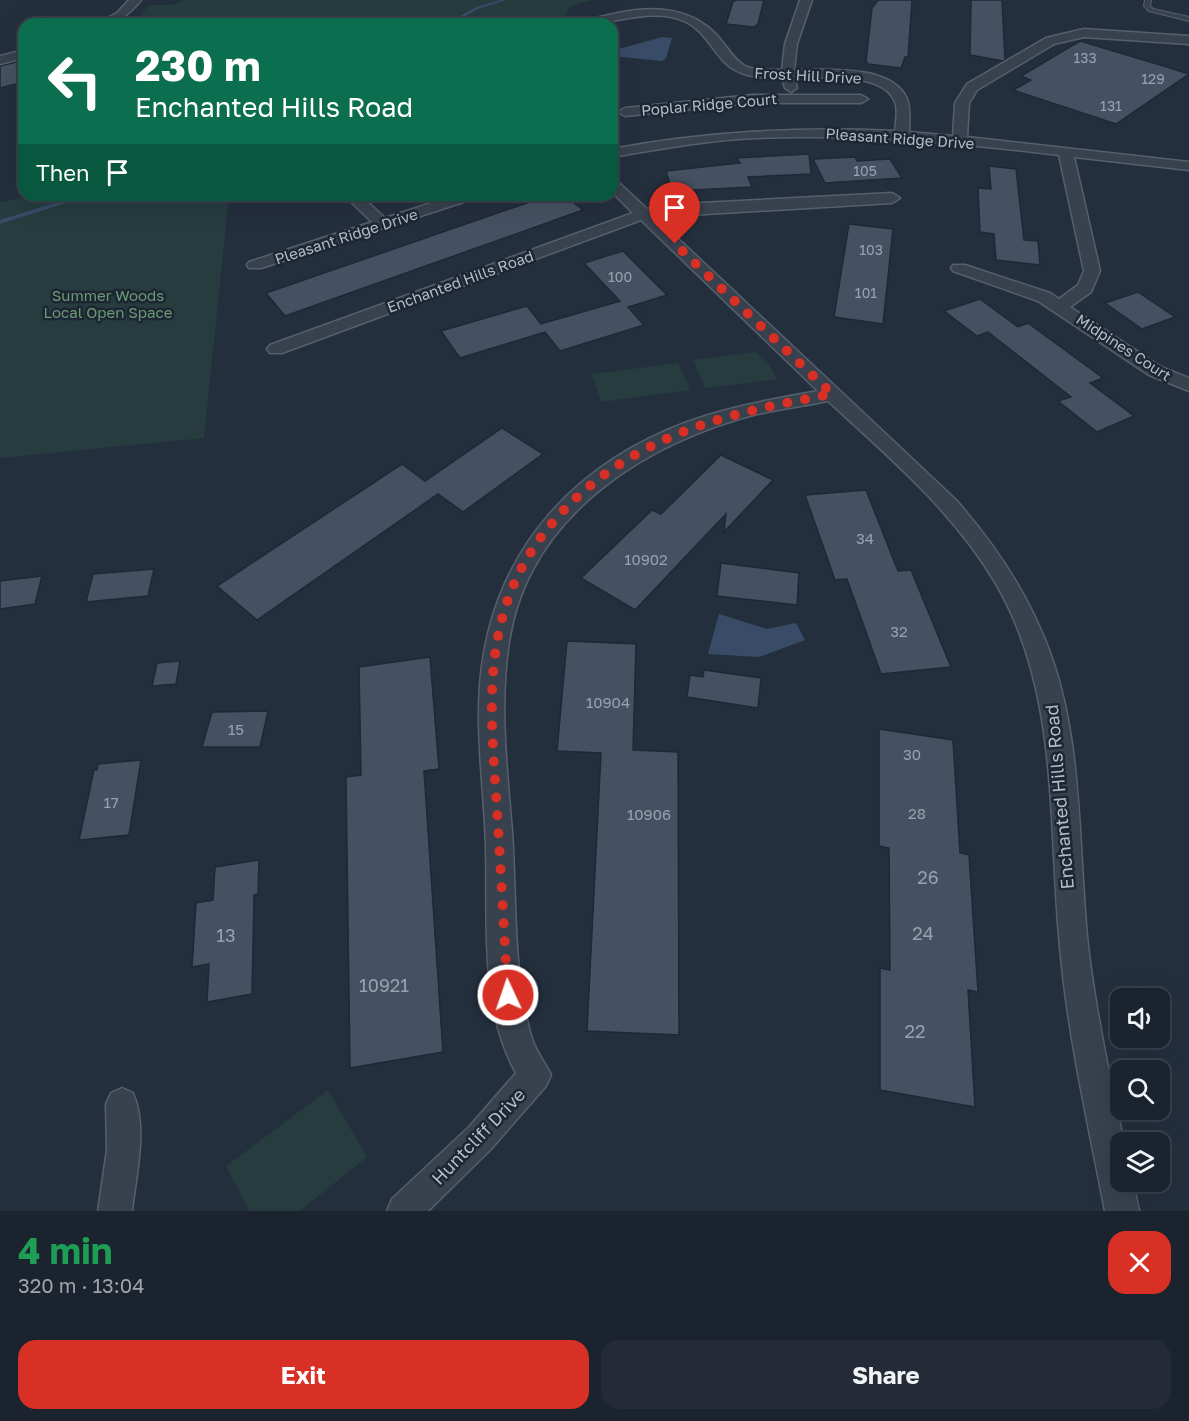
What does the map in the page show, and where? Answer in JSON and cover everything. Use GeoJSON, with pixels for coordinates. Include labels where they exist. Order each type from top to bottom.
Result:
{"type":"FeatureCollection","features":[{"type":"Feature","properties":{"kind":"street"},"geometry":{"type":"LineString","coordinates":[[113,18],[128,10],[135,0]]}},
{"type":"Feature","properties":{"kind":"street"},"geometry":{"type":"LineString","coordinates":[[786,76],[790,50],[806,0]]}},
{"type":"Feature","properties":{"kind":"street","name":"Frost Hill Drive"},"geometry":{"type":"LineString","coordinates":[[612,18],[634,12],[675,13],[706,27],[738,68],[757,74],[852,75],[883,83],[900,96],[902,135]]}},
{"type":"Feature","properties":{"kind":"street"},"geometry":{"type":"LineString","coordinates":[[960,141],[962,104],[972,87],[1050,40],[1084,33],[1189,40]]}},
{"type":"Feature","properties":{"kind":"street"},"geometry":{"type":"LineString","coordinates":[[0,60],[18,56]]}},
{"type":"Feature","properties":{"kind":"street","name":"Poplar Ridge Court"},"geometry":{"type":"LineString","coordinates":[[786,76],[794,98]]}},
{"type":"Feature","properties":{"kind":"street","name":"Poplar Ridge Court"},"geometry":{"type":"LineString","coordinates":[[625,112],[706,102],[794,98],[861,99]]}},
{"type":"Feature","properties":{"kind":"street","name":"Pleasant Ridge Drive"},"geometry":{"type":"LineString","coordinates":[[618,152],[687,140],[742,134],[836,132],[902,135],[1189,166]]}},
{"type":"Feature","properties":{"kind":"street","name":"Midpines Court"},"geometry":{"type":"LineString","coordinates":[[1061,306],[1085,288],[1092,271],[1066,153]]}},
{"type":"Feature","properties":{"kind":"street","name":"Enchanted Hills Road"},"geometry":{"type":"LineString","coordinates":[[618,190],[832,394],[930,483],[970,528],[1008,584],[1032,634],[1046,678],[1055,719],[1069,900],[1080,998],[1122,1211]]}},
{"type":"Feature","properties":{"kind":"street","name":"Enchanted Hills Road"},"geometry":{"type":"LineString","coordinates":[[276,349],[644,214],[681,209],[892,198]]}},
{"type":"Feature","properties":{"kind":"street"},"geometry":{"type":"LineString","coordinates":[[358,201],[383,224]]}},
{"type":"Feature","properties":{"kind":"street","name":"Pleasant Ridge Drive"},"geometry":{"type":"LineString","coordinates":[[255,265],[453,201]]}},
{"type":"Feature","properties":{"kind":"street","name":"Midpines Court"},"geometry":{"type":"LineString","coordinates":[[959,268],[1044,297],[1061,306],[1155,371],[1189,385]]}},
{"type":"Feature","properties":{"kind":"street","name":"Huntcliff Drive"},"geometry":{"type":"LineString","coordinates":[[404,1211],[480,1138],[535,1076],[517,1041],[508,995],[492,724],[494,669],[504,612],[523,565],[546,531],[571,501],[600,477],[638,453],[681,433],[734,414],[832,394]]}},
{"type":"Feature","properties":{"kind":"street"},"geometry":{"type":"LineString","coordinates":[[116,1211],[123,1150],[122,1104]]}},
{"type":"Feature","properties":{"kind":"lane"},"geometry":{"type":"LineString","coordinates":[[1148,0],[1151,10],[1189,19]]}},
{"type":"Feature","properties":{"kind":"green space"},"geometry":{"type":"Polygon","coordinates":[[[186,0],[592,0],[571,6],[563,18],[137,18],[143,15],[141,13],[150,5],[171,5],[186,0]]]}},
{"type":"Feature","properties":{"kind":"green space","name":"Summer Woods Local Open Space"},"geometry":{"type":"Polygon","coordinates":[[[18,199],[18,201],[228,201],[204,438],[0,458],[0,202],[18,199]]]}},
{"type":"Feature","properties":{"kind":"green space"},"geometry":{"type":"Polygon","coordinates":[[[756,352],[769,364],[777,379],[705,388],[693,360],[756,352]]]}},
{"type":"Feature","properties":{"kind":"green space"},"geometry":{"type":"Polygon","coordinates":[[[678,363],[690,390],[601,402],[592,374],[678,363]]]}},
{"type":"Feature","properties":{"kind":"green space"},"geometry":{"type":"Polygon","coordinates":[[[328,1090],[367,1157],[300,1211],[249,1211],[226,1166],[328,1090]]]}},
{"type":"Feature","properties":{"kind":"water"},"geometry":{"type":"Polygon","coordinates":[[[662,37],[672,38],[666,58],[662,61],[618,57],[618,49],[662,37]]]}},
{"type":"Feature","properties":{"kind":"water"},"geometry":{"type":"Polygon","coordinates":[[[719,614],[767,629],[796,623],[805,640],[759,657],[708,654],[719,614]]]}},
{"type":"Feature","properties":{"kind":"building"},"geometry":{"type":"Polygon","coordinates":[[[736,0],[764,0],[758,24],[754,27],[726,24],[733,2],[736,0]]]}},
{"type":"Feature","properties":{"kind":"building"},"geometry":{"type":"Polygon","coordinates":[[[878,0],[912,0],[908,57],[905,57],[901,68],[868,64],[866,61],[872,8],[878,0]]]}},
{"type":"Feature","properties":{"kind":"building"},"geometry":{"type":"Polygon","coordinates":[[[971,0],[1002,0],[1005,59],[1003,61],[970,55],[971,0]]]}},
{"type":"Feature","properties":{"kind":"building"},"geometry":{"type":"Polygon","coordinates":[[[1080,41],[1189,74],[1116,124],[1013,90],[1031,80],[1021,76],[1080,41]]]}},
{"type":"Feature","properties":{"kind":"building"},"geometry":{"type":"Polygon","coordinates":[[[18,62],[18,84],[0,88],[0,66],[18,62]]]}},
{"type":"Feature","properties":{"kind":"building"},"geometry":{"type":"Polygon","coordinates":[[[809,154],[811,174],[748,177],[752,187],[672,191],[666,171],[740,163],[737,158],[809,154]]]}},
{"type":"Feature","properties":{"kind":"building"},"geometry":{"type":"Polygon","coordinates":[[[855,157],[857,161],[890,159],[902,178],[825,183],[813,159],[855,157]]]}},
{"type":"Feature","properties":{"kind":"building"},"geometry":{"type":"Polygon","coordinates":[[[989,166],[1016,169],[1024,240],[1038,241],[1040,265],[996,260],[994,234],[980,232],[978,188],[991,189],[989,166]]]}},
{"type":"Feature","properties":{"kind":"building"},"geometry":{"type":"Polygon","coordinates":[[[533,201],[572,201],[583,210],[285,316],[266,293],[533,201]]]}},
{"type":"Feature","properties":{"kind":"building"},"geometry":{"type":"Polygon","coordinates":[[[849,224],[893,229],[883,324],[834,317],[849,224]]]}},
{"type":"Feature","properties":{"kind":"building"},"geometry":{"type":"Polygon","coordinates":[[[623,251],[667,295],[628,307],[644,325],[560,351],[545,332],[460,358],[441,331],[527,306],[541,324],[620,301],[584,263],[623,251]]]}},
{"type":"Feature","properties":{"kind":"building"},"geometry":{"type":"Polygon","coordinates":[[[1138,292],[1175,317],[1142,329],[1105,303],[1138,292]]]}},
{"type":"Feature","properties":{"kind":"building"},"geometry":{"type":"Polygon","coordinates":[[[980,299],[1018,327],[1028,323],[1103,378],[1090,383],[1134,416],[1097,432],[1058,401],[1071,397],[988,332],[977,336],[944,311],[980,299]]]}},
{"type":"Feature","properties":{"kind":"building"},"geometry":{"type":"Polygon","coordinates":[[[502,428],[543,454],[463,512],[438,494],[257,620],[217,586],[402,464],[425,481],[502,428]]]}},
{"type":"Feature","properties":{"kind":"building"},"geometry":{"type":"Polygon","coordinates":[[[721,455],[773,480],[724,532],[726,514],[635,610],[581,578],[652,510],[661,514],[721,455]]]}},
{"type":"Feature","properties":{"kind":"building"},"geometry":{"type":"Polygon","coordinates":[[[866,490],[898,571],[911,570],[951,667],[881,674],[847,579],[835,580],[805,495],[866,490]]]}},
{"type":"Feature","properties":{"kind":"building"},"geometry":{"type":"Polygon","coordinates":[[[721,563],[799,573],[797,605],[717,596],[721,563]]]}},
{"type":"Feature","properties":{"kind":"building"},"geometry":{"type":"Polygon","coordinates":[[[154,569],[148,596],[86,602],[93,574],[154,569]]]}},
{"type":"Feature","properties":{"kind":"building"},"geometry":{"type":"Polygon","coordinates":[[[42,576],[35,604],[0,609],[0,581],[42,576]]]}},
{"type":"Feature","properties":{"kind":"building"},"geometry":{"type":"Polygon","coordinates":[[[567,641],[636,644],[633,750],[678,752],[679,1035],[587,1031],[601,753],[557,751],[567,641]]]}},
{"type":"Feature","properties":{"kind":"building"},"geometry":{"type":"Polygon","coordinates":[[[430,657],[439,769],[424,771],[443,1052],[350,1068],[346,777],[361,775],[359,667],[430,657]]]}},
{"type":"Feature","properties":{"kind":"building"},"geometry":{"type":"Polygon","coordinates":[[[180,661],[176,684],[152,686],[157,663],[180,661]]]}},
{"type":"Feature","properties":{"kind":"building"},"geometry":{"type":"Polygon","coordinates":[[[704,670],[761,678],[758,708],[687,697],[690,675],[703,677],[704,670]]]}},
{"type":"Feature","properties":{"kind":"building"},"geometry":{"type":"Polygon","coordinates":[[[268,711],[260,747],[202,747],[212,712],[268,711]]]}},
{"type":"Feature","properties":{"kind":"building"},"geometry":{"type":"Polygon","coordinates":[[[879,729],[953,740],[960,853],[969,855],[978,992],[968,990],[975,1107],[880,1090],[880,968],[890,970],[889,848],[879,846],[879,729]]]}},
{"type":"Feature","properties":{"kind":"building"},"geometry":{"type":"Polygon","coordinates":[[[141,760],[129,835],[79,840],[94,770],[97,770],[98,764],[141,760]]]}},
{"type":"Feature","properties":{"kind":"building"},"geometry":{"type":"Polygon","coordinates":[[[259,860],[258,894],[254,895],[252,994],[207,1002],[209,964],[192,967],[196,903],[213,900],[215,867],[259,860]]]}},
{"type":"Feature","properties":{"kind":"waterway"},"geometry":{"type":"LineString","coordinates":[[459,18],[477,8],[504,0]]}},
{"type":"Feature","properties":{"kind":"waterway"},"geometry":{"type":"LineString","coordinates":[[0,222],[67,201]]}},
{"type":"Feature","properties":{"kind":"route"},"geometry":{"type":"LineString","coordinates":[[508,995],[492,724],[494,669],[504,612],[523,565],[546,531],[571,501],[600,477],[638,453],[681,433],[734,414],[832,394],[675,244]]}}]}
